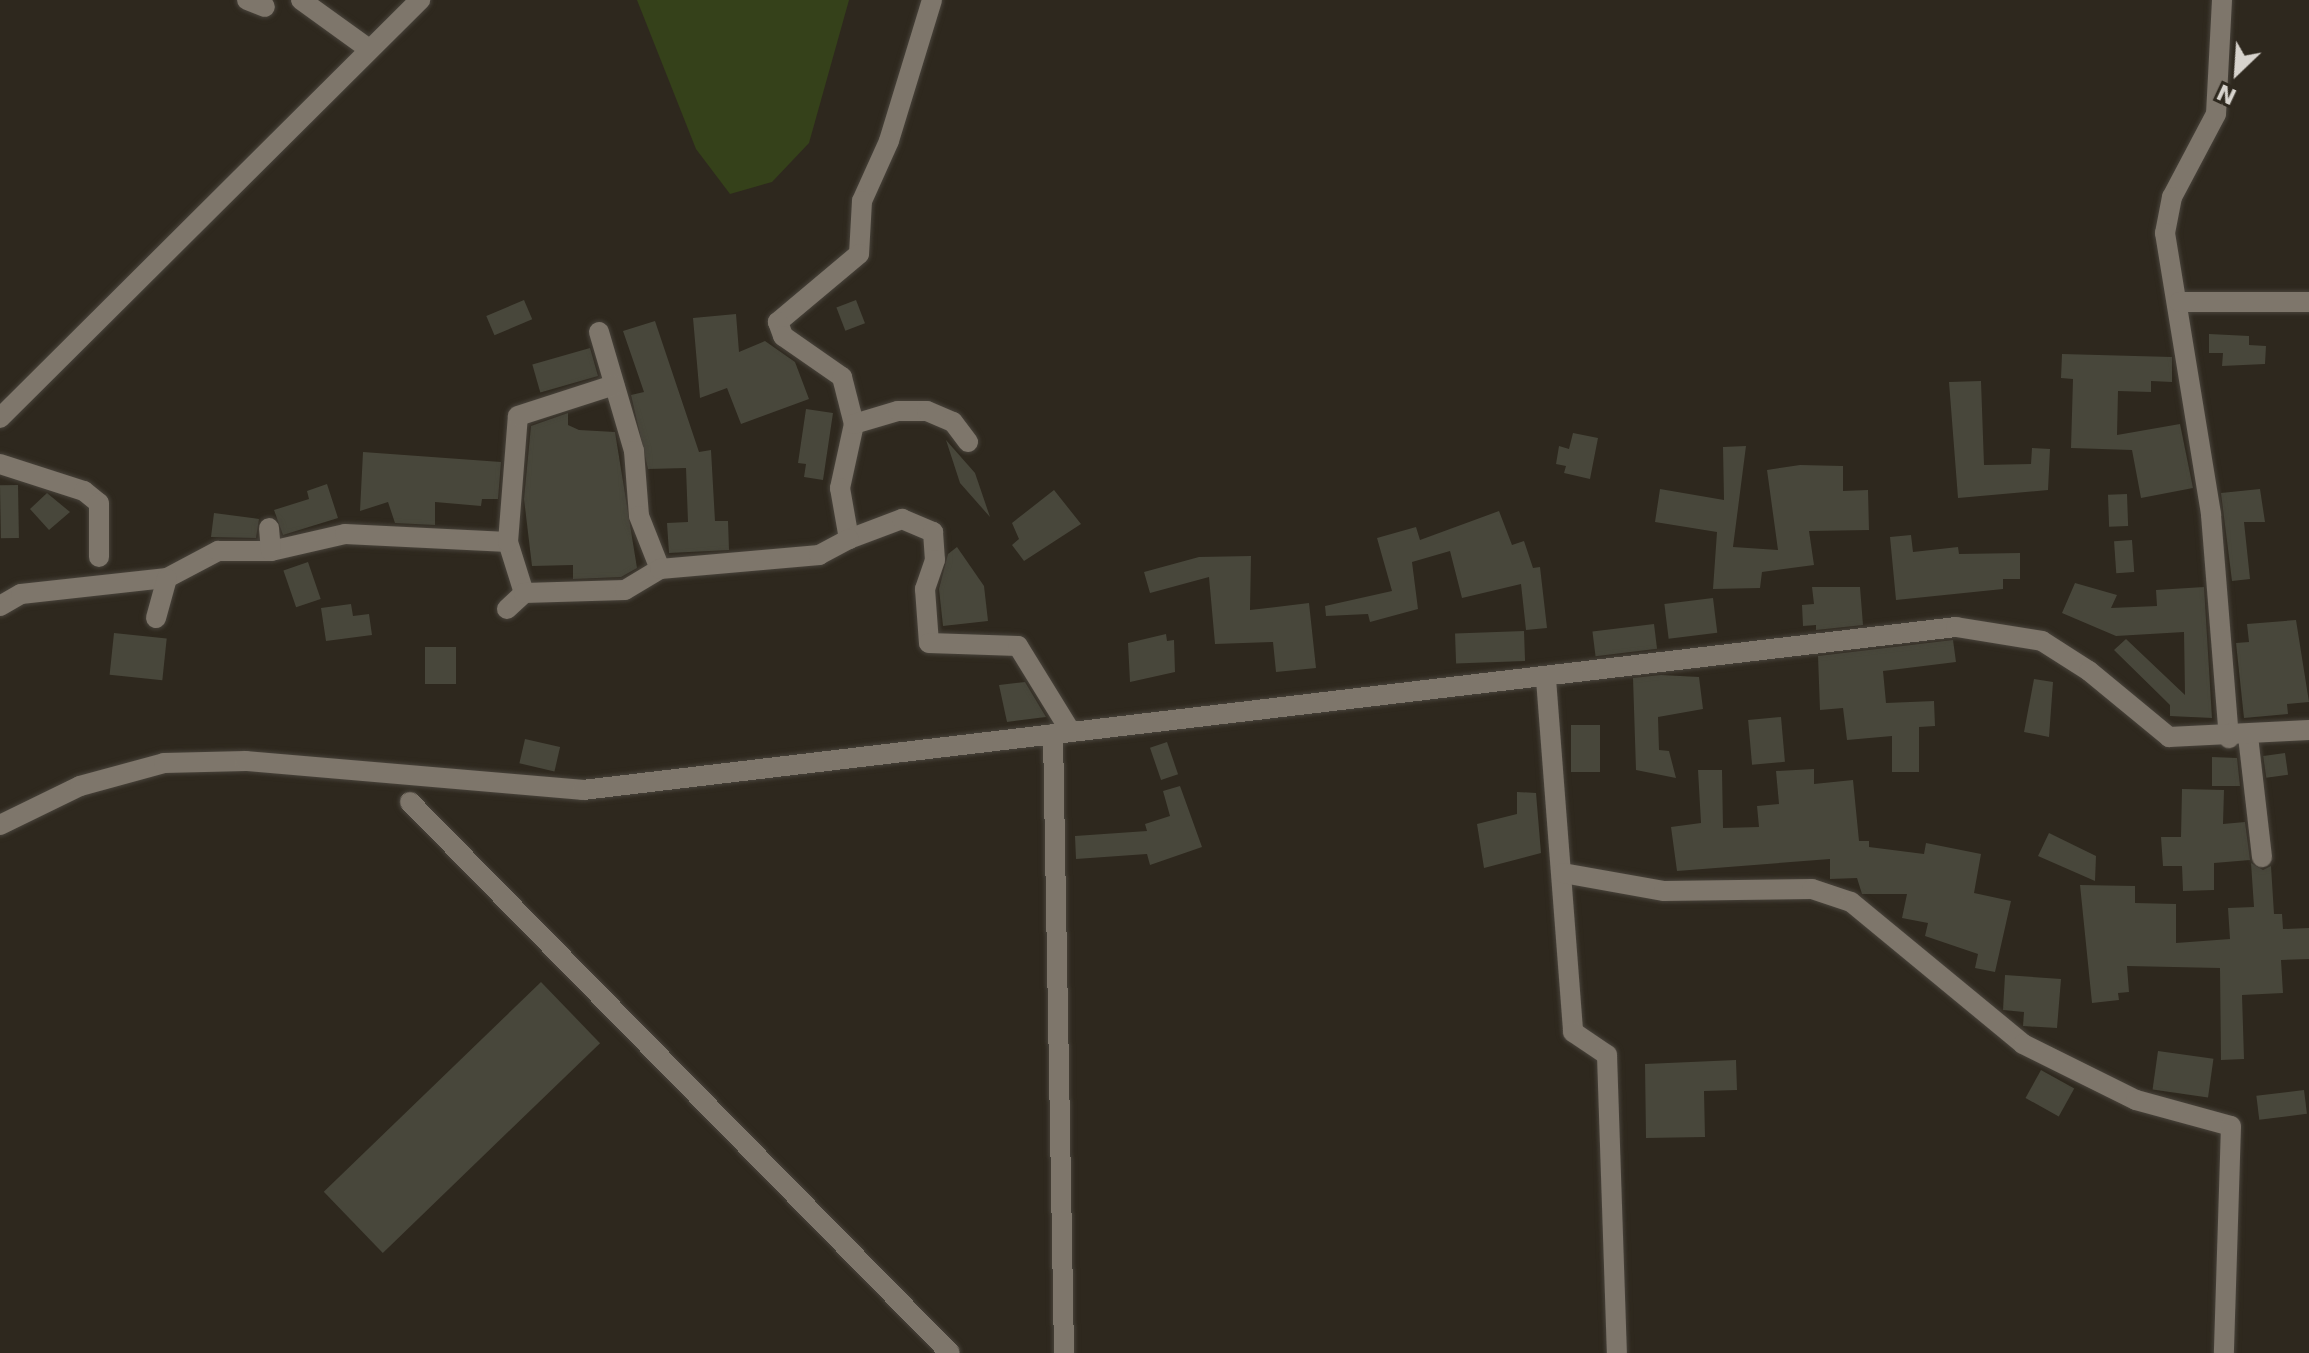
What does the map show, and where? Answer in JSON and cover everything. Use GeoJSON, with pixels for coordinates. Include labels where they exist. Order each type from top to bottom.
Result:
{"type":"FeatureCollection","features":[{"type":"Feature","properties":{"kind":"street"},"geometry":{"type":"LineString","coordinates":[[301,0],[369,49]]}},
{"type":"Feature","properties":{"kind":"street"},"geometry":{"type":"LineString","coordinates":[[849,539],[840,488],[854,424],[842,377],[783,336],[778,322],[859,254],[862,201],[889,141],[932,0]]}},
{"type":"Feature","properties":{"kind":"street"},"geometry":{"type":"LineString","coordinates":[[2222,0],[2216,114],[2172,197],[2165,233],[2179,302],[2211,515],[2239,737],[2262,857]]}},
{"type":"Feature","properties":{"kind":"street"},"geometry":{"type":"LineString","coordinates":[[0,418],[415,5]]}},
{"type":"Feature","properties":{"kind":"street"},"geometry":{"type":"LineString","coordinates":[[2179,302],[2309,301]]}},
{"type":"Feature","properties":{"kind":"street"},"geometry":{"type":"LineString","coordinates":[[599,332],[634,451],[639,516],[660,569]]}},
{"type":"Feature","properties":{"kind":"street"},"geometry":{"type":"LineString","coordinates":[[524,593],[508,542],[518,416],[614,385]]}},
{"type":"Feature","properties":{"kind":"street"},"geometry":{"type":"LineString","coordinates":[[854,424],[898,411],[927,411],[953,422],[968,442]]}},
{"type":"Feature","properties":{"kind":"street"},"geometry":{"type":"LineString","coordinates":[[0,464],[84,491],[99,503],[99,557]]}},
{"type":"Feature","properties":{"kind":"street"},"geometry":{"type":"LineString","coordinates":[[507,609],[524,593],[625,590],[660,569],[819,555],[849,539],[902,519],[933,532],[935,560],[925,589],[924,652],[1018,646],[1062,733],[1064,1353]]}},
{"type":"Feature","properties":{"kind":"street"},"geometry":{"type":"LineString","coordinates":[[269,528],[271,551]]}},
{"type":"Feature","properties":{"kind":"street"},"geometry":{"type":"LineString","coordinates":[[0,606],[21,594],[167,578],[218,551],[271,551],[345,534],[508,542]]}},
{"type":"Feature","properties":{"kind":"street"},"geometry":{"type":"LineString","coordinates":[[156,618],[167,578]]}},
{"type":"Feature","properties":{"kind":"street"},"geometry":{"type":"LineString","coordinates":[[0,825],[80,786],[164,763],[246,761],[583,790],[1546,679],[1619,665],[1956,627],[2042,641],[2089,671],[2169,737],[2239,737],[2309,730]]}},
{"type":"Feature","properties":{"kind":"street"},"geometry":{"type":"LineString","coordinates":[[1546,679],[1573,1032],[1607,1055],[1617,1353]]}},
{"type":"Feature","properties":{"kind":"street"},"geometry":{"type":"LineString","coordinates":[[410,802],[950,1353]]}},
{"type":"Feature","properties":{"kind":"street"},"geometry":{"type":"LineString","coordinates":[[1563,873],[1664,891],[1812,889],[1851,902],[2023,1044],[2136,1100],[2231,1126],[2224,1353]]}},
{"type":"Feature","properties":{"kind":"shaded area"},"geometry":{"type":"Polygon","coordinates":[[[637,0],[849,0],[809,143],[772,182],[730,194],[696,149],[637,0]]]}},
{"type":"Feature","properties":{"kind":"building"},"geometry":{"type":"Polygon","coordinates":[[[524,300],[532,319],[494,335],[486,316],[524,300]]]}},
{"type":"Feature","properties":{"kind":"building"},"geometry":{"type":"Polygon","coordinates":[[[856,300],[865,323],[845,331],[836,308],[856,300]]]}},
{"type":"Feature","properties":{"kind":"building"},"geometry":{"type":"Polygon","coordinates":[[[736,314],[739,352],[765,341],[795,362],[809,399],[741,424],[727,388],[700,398],[693,318],[736,314]]]}},
{"type":"Feature","properties":{"kind":"building"},"geometry":{"type":"Polygon","coordinates":[[[655,321],[699,452],[711,450],[715,521],[728,521],[729,550],[669,553],[667,523],[688,522],[686,468],[648,469],[631,395],[644,392],[623,331],[655,321]]]}},
{"type":"Feature","properties":{"kind":"building"},"geometry":{"type":"Polygon","coordinates":[[[2209,334],[2249,336],[2249,345],[2266,346],[2265,364],[2222,366],[2223,353],[2209,353],[2209,334]]]}},
{"type":"Feature","properties":{"kind":"building"},"geometry":{"type":"Polygon","coordinates":[[[590,348],[598,376],[540,392],[532,365],[590,348]]]}},
{"type":"Feature","properties":{"kind":"building"},"geometry":{"type":"Polygon","coordinates":[[[2062,354],[2172,357],[2172,382],[2151,381],[2151,392],[2118,391],[2117,435],[2180,424],[2193,488],[2141,498],[2132,450],[2071,448],[2073,379],[2061,378],[2062,354]]]}},
{"type":"Feature","properties":{"kind":"building"},"geometry":{"type":"Polygon","coordinates":[[[1981,381],[1984,465],[2031,464],[2032,448],[2050,449],[2048,490],[1958,498],[1949,382],[1981,381]]]}},
{"type":"Feature","properties":{"kind":"building"},"geometry":{"type":"Polygon","coordinates":[[[806,409],[833,413],[823,480],[804,477],[806,464],[798,463],[806,409]]]}},
{"type":"Feature","properties":{"kind":"building"},"geometry":{"type":"Polygon","coordinates":[[[568,413],[568,425],[579,430],[615,432],[637,568],[621,577],[573,579],[573,565],[532,566],[524,499],[531,426],[568,413]]]}},
{"type":"Feature","properties":{"kind":"building"},"geometry":{"type":"Polygon","coordinates":[[[1573,433],[1598,438],[1590,479],[1564,473],[1566,466],[1556,464],[1559,446],[1569,449],[1573,433]]]}},
{"type":"Feature","properties":{"kind":"building"},"geometry":{"type":"Polygon","coordinates":[[[946,440],[975,473],[990,517],[960,483],[946,440]]]}},
{"type":"Feature","properties":{"kind":"building"},"geometry":{"type":"Polygon","coordinates":[[[1746,446],[1733,547],[1778,550],[1767,470],[1800,465],[1843,466],[1843,491],[1868,490],[1869,530],[1809,531],[1814,565],[1762,572],[1760,588],[1713,589],[1717,532],[1655,522],[1660,489],[1724,500],[1723,447],[1746,446]]]}},
{"type":"Feature","properties":{"kind":"building"},"geometry":{"type":"Polygon","coordinates":[[[363,452],[501,462],[498,499],[482,499],[481,506],[435,502],[435,525],[395,523],[388,502],[360,511],[363,452]]]}},
{"type":"Feature","properties":{"kind":"building"},"geometry":{"type":"Polygon","coordinates":[[[327,484],[338,518],[283,535],[274,510],[309,499],[307,491],[327,484]]]}},
{"type":"Feature","properties":{"kind":"building"},"geometry":{"type":"Polygon","coordinates":[[[0,485],[18,485],[19,538],[1,538],[0,485]]]}},
{"type":"Feature","properties":{"kind":"building"},"geometry":{"type":"Polygon","coordinates":[[[2260,489],[2265,522],[2244,522],[2250,579],[2232,581],[2221,493],[2260,489]]]}},
{"type":"Feature","properties":{"kind":"building"},"geometry":{"type":"Polygon","coordinates":[[[1054,490],[1081,524],[1024,561],[1012,545],[1019,539],[1012,523],[1054,490]]]}},
{"type":"Feature","properties":{"kind":"building"},"geometry":{"type":"Polygon","coordinates":[[[47,493],[70,512],[49,530],[30,509],[47,493]]]}},
{"type":"Feature","properties":{"kind":"building"},"geometry":{"type":"Polygon","coordinates":[[[2127,494],[2128,526],[2109,527],[2108,495],[2127,494]]]}},
{"type":"Feature","properties":{"kind":"building"},"geometry":{"type":"Polygon","coordinates":[[[1499,511],[1512,545],[1524,541],[1533,568],[1540,567],[1547,628],[1526,630],[1521,584],[1462,598],[1450,551],[1412,562],[1418,609],[1370,622],[1368,614],[1326,616],[1325,606],[1392,591],[1377,538],[1416,527],[1420,540],[1499,511]]]}},
{"type":"Feature","properties":{"kind":"building"},"geometry":{"type":"Polygon","coordinates":[[[214,513],[259,519],[256,538],[211,537],[214,513]]]}},
{"type":"Feature","properties":{"kind":"building"},"geometry":{"type":"Polygon","coordinates":[[[1911,535],[1913,552],[1958,547],[1959,554],[2020,553],[2020,579],[2003,579],[2003,589],[1896,600],[1890,537],[1911,535]]]}},
{"type":"Feature","properties":{"kind":"building"},"geometry":{"type":"Polygon","coordinates":[[[2132,540],[2134,572],[2116,573],[2114,541],[2132,540]]]}},
{"type":"Feature","properties":{"kind":"building"},"geometry":{"type":"Polygon","coordinates":[[[957,547],[984,586],[988,621],[943,626],[939,589],[948,554],[957,547]]]}},
{"type":"Feature","properties":{"kind":"building"},"geometry":{"type":"Polygon","coordinates":[[[1251,556],[1250,610],[1309,603],[1316,668],[1276,672],[1273,642],[1215,644],[1209,577],[1150,593],[1144,572],[1199,557],[1251,556]]]}},
{"type":"Feature","properties":{"kind":"building"},"geometry":{"type":"Polygon","coordinates":[[[308,562],[321,599],[296,607],[283,570],[308,562]]]}},
{"type":"Feature","properties":{"kind":"building"},"geometry":{"type":"Polygon","coordinates":[[[2075,583],[2117,595],[2111,608],[2157,606],[2156,590],[2204,587],[2212,718],[2170,716],[2170,705],[2114,650],[2126,639],[2185,695],[2184,632],[2116,636],[2062,613],[2075,583]]]}},
{"type":"Feature","properties":{"kind":"building"},"geometry":{"type":"Polygon","coordinates":[[[1812,587],[1860,587],[1863,625],[1816,630],[1816,625],[1803,626],[1802,605],[1814,604],[1812,587]]]}},
{"type":"Feature","properties":{"kind":"building"},"geometry":{"type":"Polygon","coordinates":[[[1713,598],[1717,633],[1669,639],[1664,604],[1713,598]]]}},
{"type":"Feature","properties":{"kind":"building"},"geometry":{"type":"Polygon","coordinates":[[[351,604],[353,616],[369,614],[372,635],[326,641],[321,608],[351,604]]]}},
{"type":"Feature","properties":{"kind":"building"},"geometry":{"type":"Polygon","coordinates":[[[2296,620],[2309,702],[2287,704],[2288,714],[2244,718],[2236,643],[2249,642],[2247,624],[2296,620]]]}},
{"type":"Feature","properties":{"kind":"building"},"geometry":{"type":"Polygon","coordinates":[[[1654,624],[1657,649],[1596,656],[1592,632],[1654,624]]]}},
{"type":"Feature","properties":{"kind":"building"},"geometry":{"type":"Polygon","coordinates":[[[1524,631],[1525,661],[1456,663],[1455,633],[1524,631]]]}},
{"type":"Feature","properties":{"kind":"building"},"geometry":{"type":"Polygon","coordinates":[[[114,633],[167,639],[162,680],[110,675],[114,633]]]}},
{"type":"Feature","properties":{"kind":"building"},"geometry":{"type":"Polygon","coordinates":[[[1166,634],[1167,641],[1174,640],[1175,672],[1130,682],[1128,643],[1166,634]]]}},
{"type":"Feature","properties":{"kind":"building"},"geometry":{"type":"Polygon","coordinates":[[[1953,640],[1956,662],[1883,671],[1886,703],[1934,701],[1935,726],[1919,727],[1919,772],[1892,772],[1892,736],[1847,740],[1843,708],[1820,710],[1818,656],[1953,640]]]}},
{"type":"Feature","properties":{"kind":"building"},"geometry":{"type":"Polygon","coordinates":[[[425,647],[456,647],[456,684],[425,684],[425,647]]]}},
{"type":"Feature","properties":{"kind":"building"},"geometry":{"type":"Polygon","coordinates":[[[1661,675],[1699,677],[1703,709],[1658,717],[1659,750],[1669,751],[1676,778],[1636,770],[1633,678],[1661,675]]]}},
{"type":"Feature","properties":{"kind":"building"},"geometry":{"type":"Polygon","coordinates":[[[2034,679],[2053,682],[2049,737],[2024,732],[2034,679]]]}},
{"type":"Feature","properties":{"kind":"building"},"geometry":{"type":"Polygon","coordinates":[[[1025,682],[1046,717],[1007,722],[999,685],[1025,682]]]}},
{"type":"Feature","properties":{"kind":"building"},"geometry":{"type":"Polygon","coordinates":[[[1781,717],[1785,762],[1752,765],[1748,720],[1781,717]]]}},
{"type":"Feature","properties":{"kind":"building"},"geometry":{"type":"Polygon","coordinates":[[[1571,725],[1600,725],[1600,772],[1571,772],[1571,725]]]}},
{"type":"Feature","properties":{"kind":"building"},"geometry":{"type":"Polygon","coordinates":[[[525,739],[560,747],[554,771],[519,763],[525,739]]]}},
{"type":"Feature","properties":{"kind":"building"},"geometry":{"type":"Polygon","coordinates":[[[1167,742],[1178,774],[1161,780],[1150,748],[1167,742]]]}},
{"type":"Feature","properties":{"kind":"building"},"geometry":{"type":"Polygon","coordinates":[[[2285,753],[2288,775],[2266,778],[2263,756],[2285,753]]]}},
{"type":"Feature","properties":{"kind":"building"},"geometry":{"type":"Polygon","coordinates":[[[2212,757],[2237,758],[2240,786],[2212,786],[2212,757]]]}},
{"type":"Feature","properties":{"kind":"building"},"geometry":{"type":"Polygon","coordinates":[[[1814,769],[1814,784],[1853,780],[1859,841],[1869,841],[1869,847],[1924,854],[1926,843],[1981,854],[1974,893],[2011,901],[1995,972],[1975,968],[1978,954],[1925,936],[1928,923],[1902,918],[1907,894],[1862,894],[1857,878],[1830,879],[1830,859],[1677,871],[1671,827],[1701,823],[1698,770],[1722,770],[1723,828],[1759,827],[1757,806],[1779,804],[1776,771],[1814,769]]]}},
{"type":"Feature","properties":{"kind":"building"},"geometry":{"type":"Polygon","coordinates":[[[1180,786],[1202,847],[1150,865],[1147,854],[1076,859],[1075,836],[1147,831],[1145,824],[1170,816],[1163,791],[1180,786]]]}},
{"type":"Feature","properties":{"kind":"building"},"geometry":{"type":"Polygon","coordinates":[[[2182,789],[2224,790],[2223,824],[2245,822],[2250,860],[2214,863],[2214,890],[2183,891],[2182,866],[2163,866],[2161,837],[2181,837],[2182,789]]]}},
{"type":"Feature","properties":{"kind":"building"},"geometry":{"type":"Polygon","coordinates":[[[1517,792],[1536,793],[1541,853],[1484,868],[1477,824],[1517,814],[1517,792]]]}},
{"type":"Feature","properties":{"kind":"building"},"geometry":{"type":"Polygon","coordinates":[[[2049,833],[2096,856],[2095,881],[2038,856],[2049,833]]]}},
{"type":"Feature","properties":{"kind":"building"},"geometry":{"type":"Polygon","coordinates":[[[2251,863],[2263,870],[2271,866],[2274,914],[2282,914],[2283,929],[2309,928],[2309,959],[2281,960],[2283,993],[2242,995],[2244,1059],[2221,1060],[2220,968],[2127,966],[2129,992],[2118,993],[2119,1000],[2092,1003],[2080,885],[2135,886],[2135,903],[2176,904],[2176,943],[2230,939],[2228,908],[2254,907],[2251,863]]]}},
{"type":"Feature","properties":{"kind":"building"},"geometry":{"type":"Polygon","coordinates":[[[2005,975],[2061,979],[2057,1028],[2023,1026],[2024,1012],[2003,1010],[2005,975]]]}},
{"type":"Feature","properties":{"kind":"building"},"geometry":{"type":"Polygon","coordinates":[[[541,982],[600,1043],[383,1253],[324,1192],[541,982]]]}},
{"type":"Feature","properties":{"kind":"building"},"geometry":{"type":"Polygon","coordinates":[[[2158,1051],[2213,1059],[2208,1097],[2153,1090],[2158,1051]]]}},
{"type":"Feature","properties":{"kind":"building"},"geometry":{"type":"Polygon","coordinates":[[[1736,1060],[1737,1090],[1704,1091],[1705,1137],[1646,1138],[1645,1064],[1736,1060]]]}},
{"type":"Feature","properties":{"kind":"building"},"geometry":{"type":"Polygon","coordinates":[[[2041,1070],[2074,1088],[2059,1116],[2025,1098],[2041,1070]]]}},
{"type":"Feature","properties":{"kind":"building"},"geometry":{"type":"Polygon","coordinates":[[[2304,1090],[2307,1114],[2259,1120],[2256,1096],[2304,1090]]]}}]}
